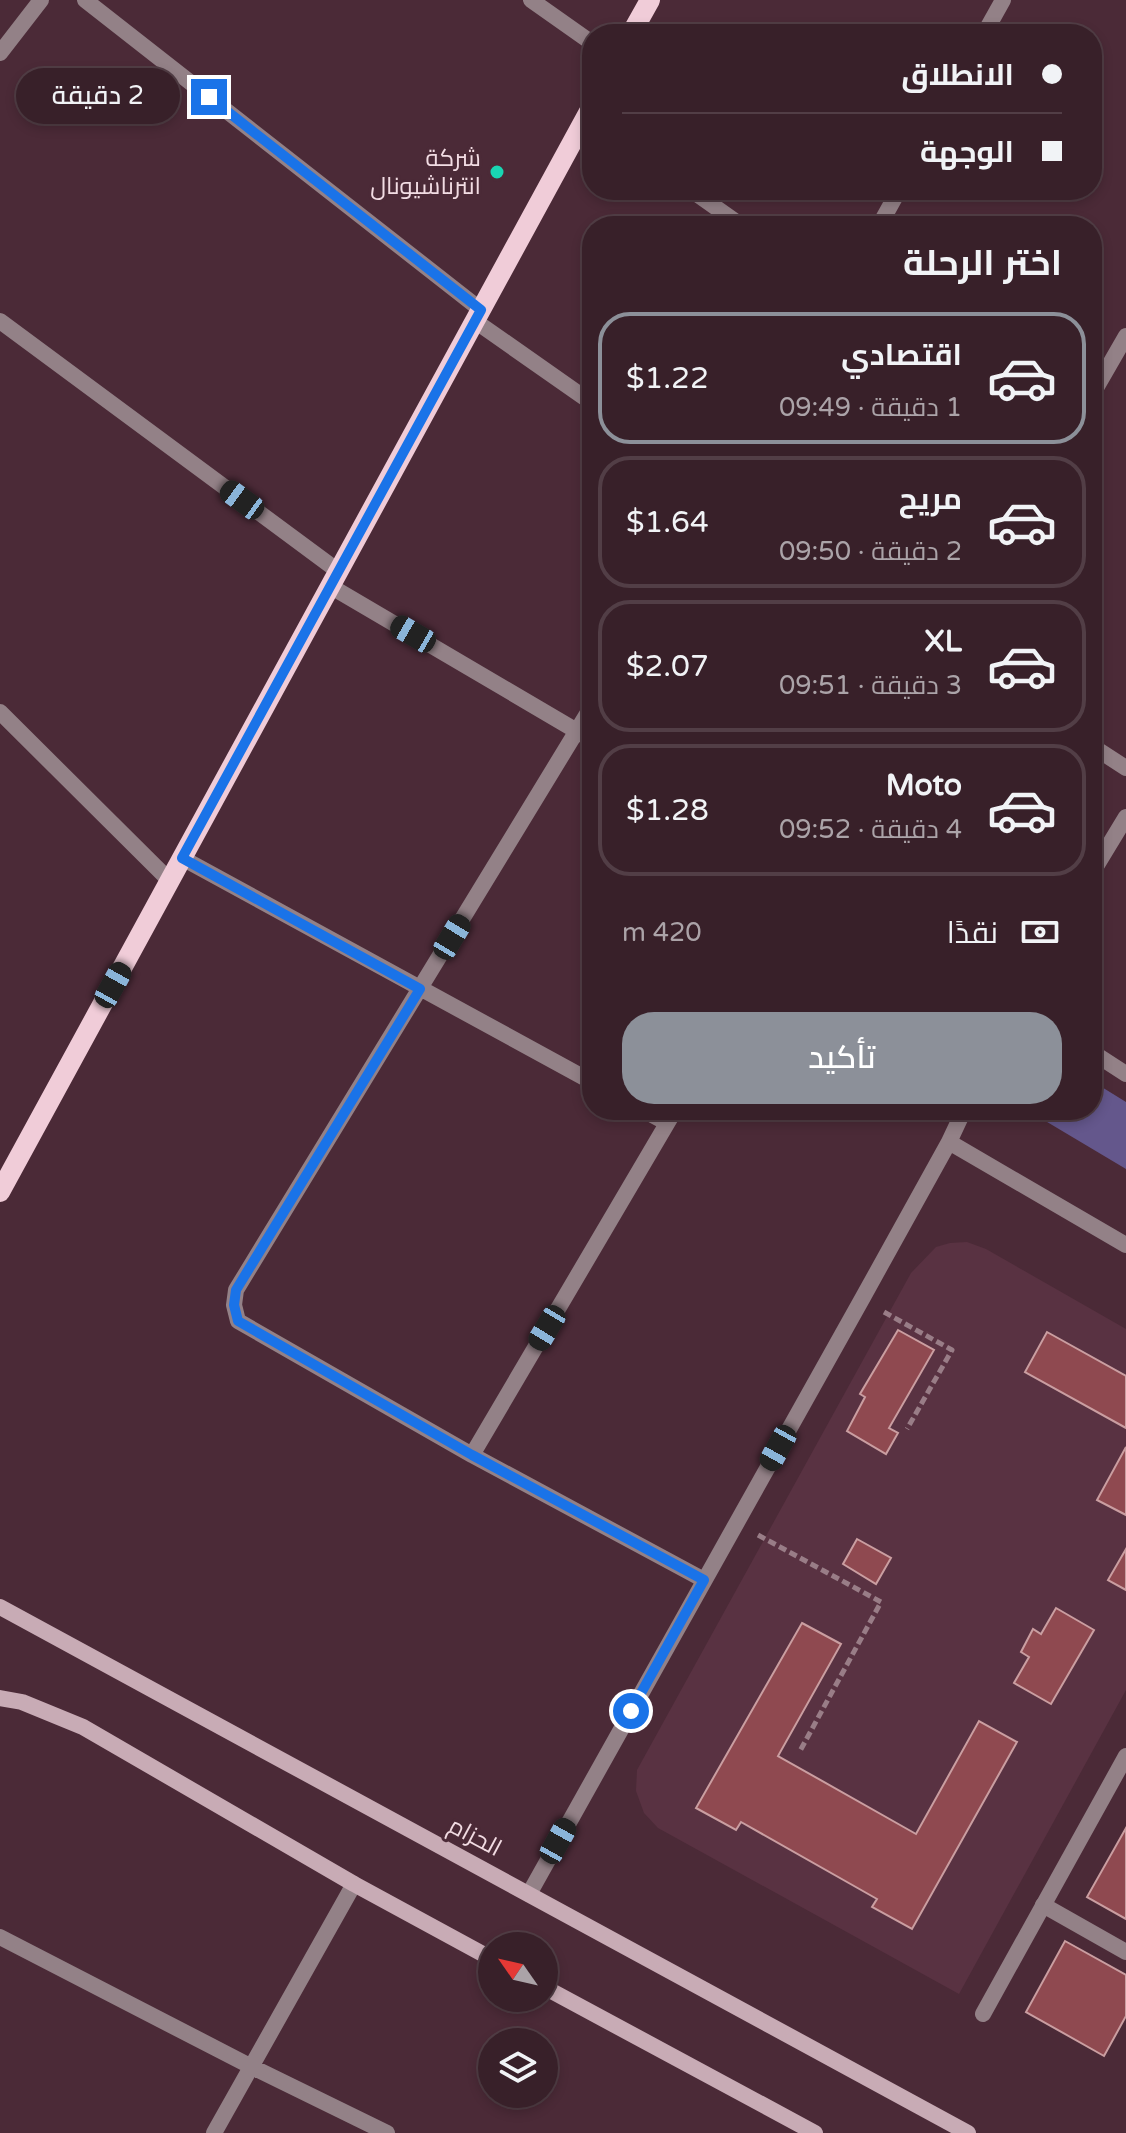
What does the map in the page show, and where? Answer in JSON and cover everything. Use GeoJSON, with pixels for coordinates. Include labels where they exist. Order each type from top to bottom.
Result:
{"type":"FeatureCollection","features":[{"type":"Feature","properties":{"kind":"main road"},"geometry":{"type":"LineString","coordinates":[[637,24],[650,0]]}},
{"type":"Feature","properties":{"kind":"main road"},"geometry":{"type":"LineString","coordinates":[[0,1192],[582,129]]}},
{"type":"Feature","properties":{"kind":"main road","name":"الحزام"},"geometry":{"type":"LineString","coordinates":[[0,1607],[968,2133]]}},
{"type":"Feature","properties":{"kind":"main road"},"geometry":{"type":"LineString","coordinates":[[0,1698],[22,1702],[83,1727],[354,1884],[478,1951]]}},
{"type":"Feature","properties":{"kind":"main road"},"geometry":{"type":"LineString","coordinates":[[0,1705],[22,1702]]}},
{"type":"Feature","properties":{"kind":"main road"},"geometry":{"type":"LineString","coordinates":[[558,1995],[815,2133]]}},
{"type":"Feature","properties":{"kind":"street"},"geometry":{"type":"LineString","coordinates":[[0,53],[41,0]]}},
{"type":"Feature","properties":{"kind":"street"},"geometry":{"type":"LineString","coordinates":[[85,0],[582,395]]}},
{"type":"Feature","properties":{"kind":"street"},"geometry":{"type":"LineString","coordinates":[[531,0],[582,36]]}},
{"type":"Feature","properties":{"kind":"street"},"geometry":{"type":"LineString","coordinates":[[990,24],[1003,0]]}},
{"type":"Feature","properties":{"kind":"street"},"geometry":{"type":"LineString","coordinates":[[705,200],[728,216]]}},
{"type":"Feature","properties":{"kind":"street"},"geometry":{"type":"LineString","coordinates":[[0,321],[334,579],[582,734]]}},
{"type":"Feature","properties":{"kind":"street"},"geometry":{"type":"LineString","coordinates":[[1102,378],[1126,336]]}},
{"type":"Feature","properties":{"kind":"street"},"geometry":{"type":"LineString","coordinates":[[0,712],[170,881]]}},
{"type":"Feature","properties":{"kind":"street"},"geometry":{"type":"LineString","coordinates":[[582,723],[236,1290],[234,1305],[238,1321],[472,1455],[704,1580]]}},
{"type":"Feature","properties":{"kind":"street"},"geometry":{"type":"LineString","coordinates":[[1102,752],[1126,768]]}},
{"type":"Feature","properties":{"kind":"street"},"geometry":{"type":"LineString","coordinates":[[1102,857],[1126,817]]}},
{"type":"Feature","properties":{"kind":"street"},"geometry":{"type":"LineString","coordinates":[[182,858],[582,1077]]}},
{"type":"Feature","properties":{"kind":"street"},"geometry":{"type":"LineString","coordinates":[[1102,1058],[1126,1074]]}},
{"type":"Feature","properties":{"kind":"street"},"geometry":{"type":"LineString","coordinates":[[472,1455],[669,1120]]}},
{"type":"Feature","properties":{"kind":"street"},"geometry":{"type":"LineString","coordinates":[[529,1894],[959,1120]]}},
{"type":"Feature","properties":{"kind":"street"},"geometry":{"type":"LineString","coordinates":[[949,1142],[1126,1245]]}},
{"type":"Feature","properties":{"kind":"street"},"geometry":{"type":"LineString","coordinates":[[983,2014],[1124,1764]]}},
{"type":"Feature","properties":{"kind":"street"},"geometry":{"type":"LineString","coordinates":[[214,2133],[354,1884]]}},
{"type":"Feature","properties":{"kind":"street"},"geometry":{"type":"LineString","coordinates":[[1043,1905],[1126,1952]]}},
{"type":"Feature","properties":{"kind":"street"},"geometry":{"type":"LineString","coordinates":[[0,1937],[387,2133]]}},
{"type":"Feature","properties":{"kind":"path"},"geometry":{"type":"LineString","coordinates":[[862,1299],[952,1350],[907,1429]]}},
{"type":"Feature","properties":{"kind":"path"},"geometry":{"type":"LineString","coordinates":[[736,1523],[881,1602],[800,1751]]}},
{"type":"Feature","properties":{"kind":"shaded area"},"geometry":{"type":"Polygon","coordinates":[[[1102,1087],[1126,1102],[1126,1169],[1044,1120],[1102,1120],[1102,1087]]]}},
{"type":"Feature","properties":{"kind":"shaded area"},"geometry":{"type":"Polygon","coordinates":[[[967,1242],[986,1249],[1126,1329],[1126,1690],[959,1994],[658,1828],[644,1813],[636,1791],[637,1770],[911,1273],[936,1247],[967,1242]]]}},
{"type":"Feature","properties":{"kind":"building"},"geometry":{"type":"Polygon","coordinates":[[[898,1330],[934,1350],[889,1428],[898,1433],[886,1454],[847,1431],[865,1397],[860,1394],[898,1330]]]}},
{"type":"Feature","properties":{"kind":"building"},"geometry":{"type":"Polygon","coordinates":[[[1047,1332],[1126,1376],[1126,1428],[1025,1372],[1047,1332]]]}},
{"type":"Feature","properties":{"kind":"building"},"geometry":{"type":"Polygon","coordinates":[[[1126,1447],[1126,1515],[1097,1500],[1126,1447]]]}},
{"type":"Feature","properties":{"kind":"building"},"geometry":{"type":"Polygon","coordinates":[[[857,1539],[891,1558],[876,1584],[843,1564],[857,1539]]]}},
{"type":"Feature","properties":{"kind":"building"},"geometry":{"type":"Polygon","coordinates":[[[1126,1549],[1126,1590],[1108,1580],[1126,1549]]]}},
{"type":"Feature","properties":{"kind":"building"},"geometry":{"type":"Polygon","coordinates":[[[1056,1608],[1094,1630],[1051,1704],[1014,1683],[1029,1657],[1021,1652],[1033,1629],[1041,1634],[1056,1608]]]}},
{"type":"Feature","properties":{"kind":"building"},"geometry":{"type":"Polygon","coordinates":[[[802,1623],[841,1644],[778,1756],[916,1834],[979,1721],[1017,1742],[912,1929],[872,1907],[877,1899],[741,1822],[736,1830],[696,1808],[802,1623]]]}},
{"type":"Feature","properties":{"kind":"building"},"geometry":{"type":"Polygon","coordinates":[[[1126,1828],[1126,1919],[1087,1897],[1126,1828]]]}},
{"type":"Feature","properties":{"kind":"building"},"geometry":{"type":"Polygon","coordinates":[[[1065,1941],[1126,1975],[1126,2016],[1104,2056],[1026,2012],[1065,1941]]]}},
{"type":"Feature","properties":{"kind":"place","name":"شركة انترناشيونال"},"geometry":{"type":"Point","coordinates":[497,172]}},
{"type":"Feature","properties":{"kind":"route"},"geometry":{"type":"LineString","coordinates":[[209,97],[481,310],[182,858],[420,989],[236,1290],[234,1305],[238,1321],[472,1455],[704,1580],[631,1711]]}}]}
